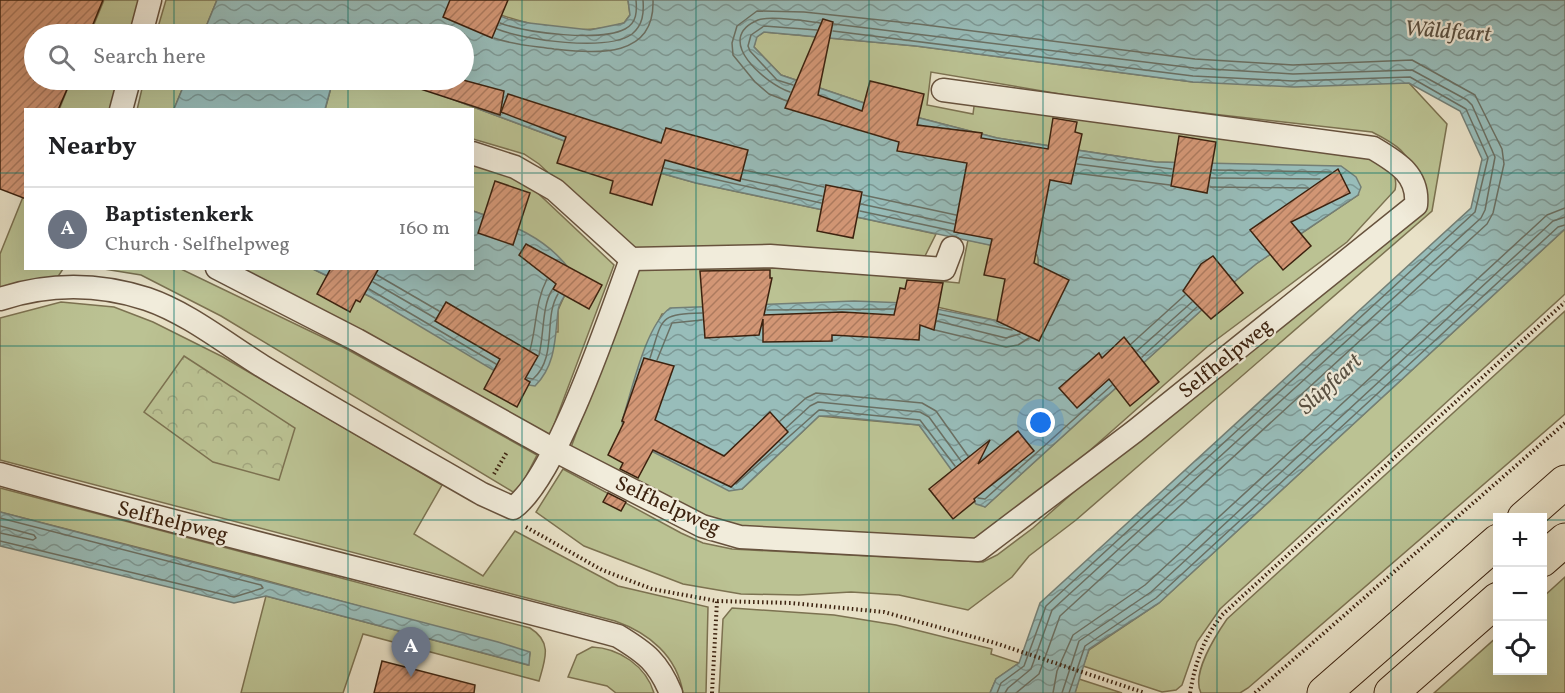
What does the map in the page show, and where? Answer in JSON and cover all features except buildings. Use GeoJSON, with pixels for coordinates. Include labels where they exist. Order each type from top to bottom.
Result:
{"type":"FeatureCollection","features":[{"type":"Feature","properties":{"kind":"highway"},"geometry":{"type":"LineString","coordinates":[[1530,513],[1565,482]]}},
{"type":"Feature","properties":{"kind":"highway"},"geometry":{"type":"LineString","coordinates":[[1547,556],[1565,540]]}},
{"type":"Feature","properties":{"kind":"highway"},"geometry":{"type":"LineString","coordinates":[[1323,693],[1493,544]]}},
{"type":"Feature","properties":{"kind":"highway"},"geometry":{"type":"LineString","coordinates":[[1391,693],[1493,603]]}},
{"type":"Feature","properties":{"kind":"street"},"geometry":{"type":"LineString","coordinates":[[144,24],[150,0]]}},
{"type":"Feature","properties":{"kind":"street"},"geometry":{"type":"LineString","coordinates":[[122,108],[126,90]]}},
{"type":"Feature","properties":{"kind":"street","name":"Selfhelpweg"},"geometry":{"type":"LineString","coordinates":[[221,270],[357,340],[554,450],[702,526],[740,537],[978,550],[1144,424],[1416,205],[1417,190],[1402,166],[1373,148],[942,90]]}},
{"type":"Feature","properties":{"kind":"street"},"geometry":{"type":"LineString","coordinates":[[474,154],[515,167],[555,190],[631,259],[770,256],[944,269],[952,248]]}},
{"type":"Feature","properties":{"kind":"street"},"geometry":{"type":"LineString","coordinates":[[0,299],[32,288],[91,278],[149,300],[180,314],[263,366],[482,494],[513,508],[523,501],[554,450],[599,346],[631,259]]}},
{"type":"Feature","properties":{"kind":"street","name":"Selfhelpweg"},"geometry":{"type":"LineString","coordinates":[[0,474],[121,508],[413,581],[618,636],[644,651],[662,670],[671,693]]}},
{"type":"Feature","properties":{"kind":"path"},"geometry":{"type":"LineString","coordinates":[[1190,693],[1199,655],[1206,638],[1223,614],[1565,302]]}},
{"type":"Feature","properties":{"kind":"path"},"geometry":{"type":"LineString","coordinates":[[1255,693],[1565,423]]}},
{"type":"Feature","properties":{"kind":"path"},"geometry":{"type":"LineString","coordinates":[[482,494],[520,430]]}},
{"type":"Feature","properties":{"kind":"path"},"geometry":{"type":"LineString","coordinates":[[513,508],[523,526],[624,581],[652,589],[717,601],[791,603],[884,612],[995,643],[1145,693]]}},
{"type":"Feature","properties":{"kind":"path"},"geometry":{"type":"LineString","coordinates":[[712,693],[717,601]]}},
{"type":"Feature","properties":{"kind":"green space"},"geometry":{"type":"Polygon","coordinates":[[[104,0],[147,0],[139,24],[94,24],[104,0]]]}},
{"type":"Feature","properties":{"kind":"green space"},"geometry":{"type":"Polygon","coordinates":[[[166,0],[217,0],[207,24],[159,24],[166,0]]]}},
{"type":"Feature","properties":{"kind":"green space"},"geometry":{"type":"Polygon","coordinates":[[[460,0],[628,0],[630,15],[624,23],[604,28],[562,29],[520,21],[460,0]]]}},
{"type":"Feature","properties":{"kind":"green space"},"geometry":{"type":"Polygon","coordinates":[[[764,32],[916,46],[1193,82],[1409,83],[1447,124],[1432,211],[1076,520],[1029,556],[1012,577],[968,610],[899,595],[851,592],[799,595],[741,594],[683,584],[584,546],[536,512],[563,469],[703,543],[732,549],[983,562],[997,555],[1033,528],[1221,362],[1392,225],[1418,180],[1401,150],[1372,132],[1107,102],[931,72],[927,105],[973,114],[975,99],[1366,151],[1392,171],[1396,183],[1395,190],[1347,242],[1208,346],[1018,514],[978,542],[709,524],[570,450],[637,269],[804,268],[959,283],[968,240],[1037,255],[1038,262],[1032,280],[998,321],[937,307],[662,314],[649,340],[622,421],[742,489],[819,416],[919,425],[985,507],[1217,296],[1256,264],[1358,195],[1232,165],[1156,162],[997,138],[873,106],[781,75],[754,47],[756,37],[764,32]]]}},
{"type":"Feature","properties":{"kind":"green space"},"geometry":{"type":"Polygon","coordinates":[[[67,90],[121,90],[116,108],[60,108],[67,90]]]}},
{"type":"Feature","properties":{"kind":"green space"},"geometry":{"type":"Polygon","coordinates":[[[142,90],[182,90],[174,108],[137,108],[142,90]]]}},
{"type":"Feature","properties":{"kind":"green space"},"geometry":{"type":"Polygon","coordinates":[[[330,90],[428,90],[621,162],[696,183],[936,234],[923,260],[629,249],[539,164],[524,154],[474,139],[474,108],[326,108],[330,90]]]}},
{"type":"Feature","properties":{"kind":"green space"},"geometry":{"type":"Polygon","coordinates":[[[474,163],[526,182],[614,265],[549,438],[229,270],[315,270],[371,297],[425,328],[558,332],[558,310],[567,290],[512,225],[474,211],[474,163]]]}},
{"type":"Feature","properties":{"kind":"green space"},"geometry":{"type":"Polygon","coordinates":[[[24,194],[24,270],[62,270],[57,278],[0,290],[0,254],[24,194]]]}},
{"type":"Feature","properties":{"kind":"green space"},"geometry":{"type":"Polygon","coordinates":[[[1565,229],[1565,294],[1220,609],[1197,642],[1182,685],[1176,690],[1162,692],[1083,666],[1089,650],[1159,603],[1565,229]]]}},
{"type":"Feature","properties":{"kind":"green space"},"geometry":{"type":"Polygon","coordinates":[[[110,270],[183,270],[343,347],[537,455],[522,484],[513,492],[221,316],[141,275],[110,270]]]}},
{"type":"Feature","properties":{"kind":"green space"},"geometry":{"type":"Polygon","coordinates":[[[61,302],[114,307],[153,322],[223,357],[442,485],[414,534],[483,576],[515,531],[618,586],[708,607],[706,693],[683,693],[675,668],[660,648],[639,632],[615,621],[0,460],[0,318],[61,302]]]}},
{"type":"Feature","properties":{"kind":"green space"},"geometry":{"type":"Polygon","coordinates":[[[1565,311],[1565,414],[1248,688],[1240,693],[1201,693],[1199,676],[1202,665],[1211,644],[1227,619],[1565,311]]]}},
{"type":"Feature","properties":{"kind":"green space"},"geometry":{"type":"Polygon","coordinates":[[[184,356],[295,428],[279,480],[213,462],[144,412],[184,356]]]}},
{"type":"Feature","properties":{"kind":"green space"},"geometry":{"type":"Polygon","coordinates":[[[0,488],[530,628],[537,633],[545,645],[545,659],[539,681],[363,634],[343,693],[241,693],[266,596],[528,665],[530,653],[253,577],[0,512],[0,488]]]}},
{"type":"Feature","properties":{"kind":"green space"},"geometry":{"type":"Polygon","coordinates":[[[1565,577],[1565,693],[1434,693],[1493,641],[1493,675],[1547,675],[1547,593],[1565,577]]]}},
{"type":"Feature","properties":{"kind":"green space"},"geometry":{"type":"Polygon","coordinates":[[[732,608],[834,615],[896,625],[992,649],[991,654],[1019,663],[996,679],[990,693],[719,693],[723,619],[732,608]]]}},
{"type":"Feature","properties":{"kind":"green space"},"geometry":{"type":"Polygon","coordinates":[[[592,647],[612,651],[630,660],[645,675],[654,693],[616,693],[607,686],[568,677],[577,655],[592,647]]]}},
{"type":"Feature","properties":{"kind":"green space"},"geometry":{"type":"Polygon","coordinates":[[[1079,679],[1122,693],[1075,693],[1079,679]]]}},
{"type":"Feature","properties":{"kind":"water"},"geometry":{"type":"Polygon","coordinates":[[[217,0],[460,0],[508,19],[590,30],[624,23],[630,15],[628,0],[1565,0],[1565,229],[1159,603],[1089,649],[1075,693],[990,693],[996,679],[1019,663],[1040,603],[1471,208],[1482,159],[1460,111],[1409,83],[1294,87],[1193,82],[916,46],[764,32],[757,37],[754,47],[781,75],[873,106],[997,138],[1156,162],[1341,166],[1356,177],[1361,187],[1358,195],[1256,264],[1217,296],[985,507],[976,504],[919,425],[831,416],[819,416],[742,489],[729,491],[634,442],[624,434],[622,421],[640,360],[653,329],[670,308],[854,301],[906,303],[998,321],[1032,280],[1038,262],[1037,255],[696,183],[621,162],[428,90],[474,90],[474,24],[207,24],[217,0]]]}},
{"type":"Feature","properties":{"kind":"water"},"geometry":{"type":"Polygon","coordinates":[[[182,90],[330,90],[325,108],[174,108],[182,90]]]}},
{"type":"Feature","properties":{"kind":"water"},"geometry":{"type":"Polygon","coordinates":[[[474,211],[514,227],[539,240],[570,270],[568,289],[559,308],[551,360],[535,386],[515,383],[371,297],[315,270],[474,270],[474,211]]]}},
{"type":"Feature","properties":{"kind":"water"},"geometry":{"type":"Polygon","coordinates":[[[0,512],[498,642],[530,652],[529,665],[266,596],[234,603],[0,546],[0,512]]]}},
{"type":"Feature","properties":{"kind":"place","name":"Baptistenkerk"},"geometry":{"type":"Point","coordinates":[411,677]}},
{"type":"Feature","properties":{"kind":"water label","name":"Wâldfeart"},"geometry":{"type":"Point","coordinates":[1448,30]}},
{"type":"Feature","properties":{"kind":"water label","name":"Slûpfeart"},"geometry":{"type":"Point","coordinates":[1329,383]}}]}
